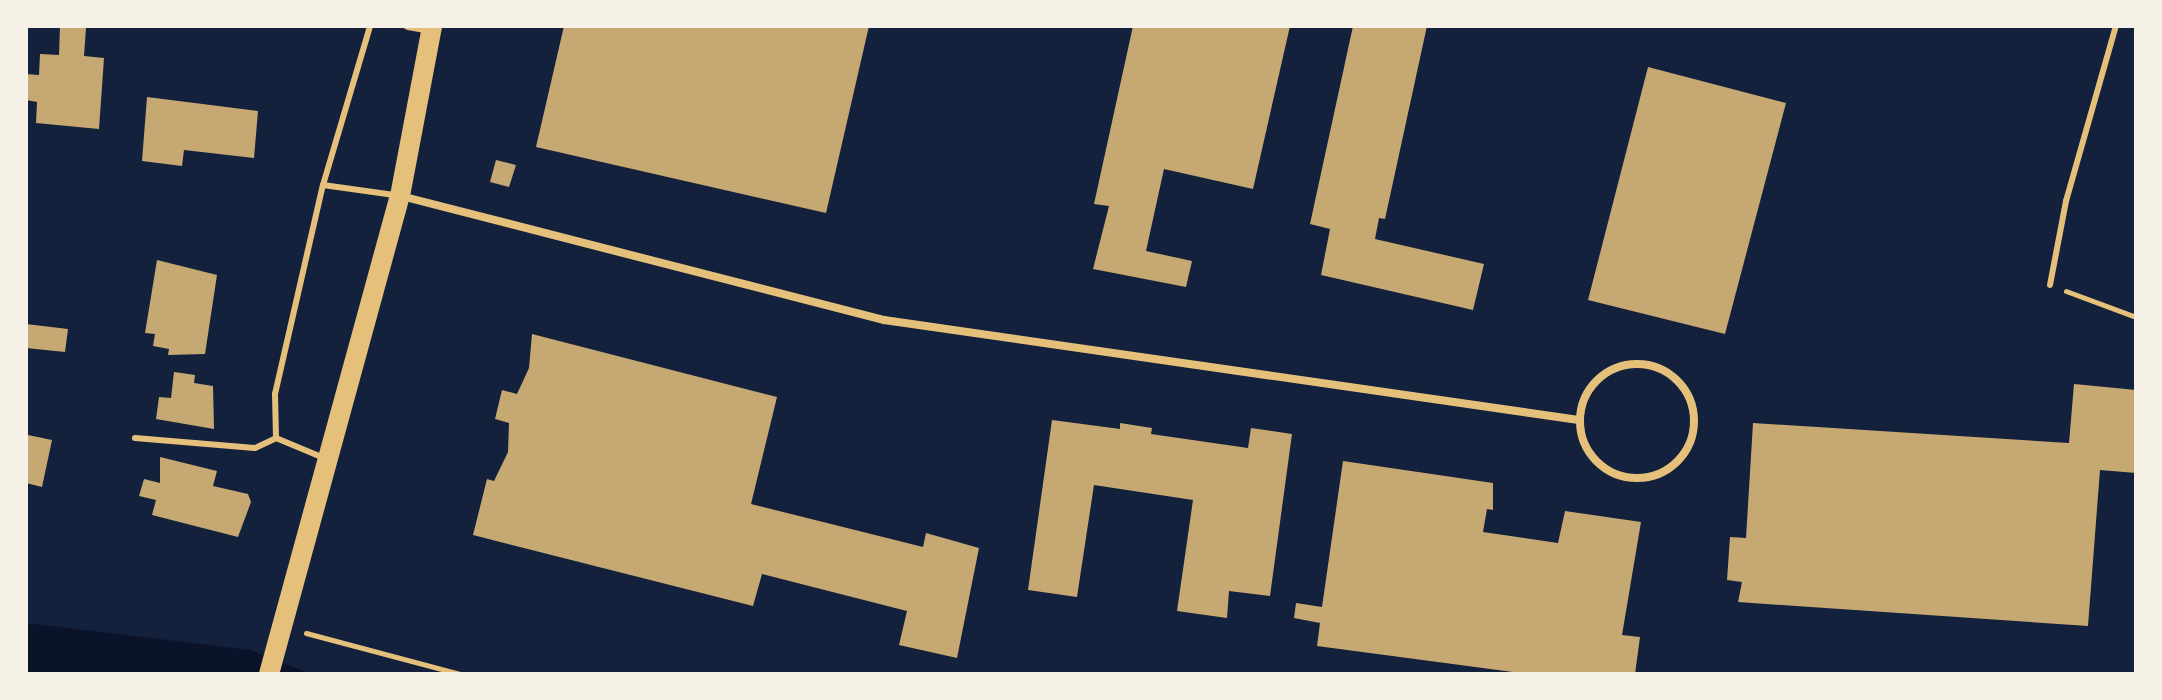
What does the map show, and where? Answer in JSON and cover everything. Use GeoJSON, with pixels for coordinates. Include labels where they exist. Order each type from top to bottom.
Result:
{"type":"FeatureCollection","features":[{"type":"Feature","properties":{"kind":"main road"},"geometry":{"type":"LineString","coordinates":[[269,674],[330,461],[400,196],[431,28]]}},
{"type":"Feature","properties":{"kind":"street"},"geometry":{"type":"LineString","coordinates":[[408,26],[431,28]]}},
{"type":"Feature","properties":{"kind":"street"},"geometry":{"type":"LineString","coordinates":[[400,196],[884,320],[1579,420]]}},
{"type":"Feature","properties":{"kind":"street"},"geometry":{"type":"LineString","coordinates":[[1625,364],[1662,370],[1678,381],[1694,415],[1686,452],[1657,475],[1639,479],[1612,472],[1590,455],[1579,420],[1592,384],[1625,364]]}},
{"type":"Feature","properties":{"kind":"lane"},"geometry":{"type":"LineString","coordinates":[[276,438],[275,394],[323,185],[370,26]]}},
{"type":"Feature","properties":{"kind":"lane"},"geometry":{"type":"LineString","coordinates":[[2050,285],[2066,201],[2116,26]]}},
{"type":"Feature","properties":{"kind":"lane"},"geometry":{"type":"LineString","coordinates":[[323,185],[400,196]]}},
{"type":"Feature","properties":{"kind":"lane"},"geometry":{"type":"LineString","coordinates":[[135,438],[255,448],[276,438],[330,461]]}},
{"type":"Feature","properties":{"kind":"path"},"geometry":{"type":"LineString","coordinates":[[2050,285],[2136,317]]}},
{"type":"Feature","properties":{"kind":"path"},"geometry":{"type":"LineString","coordinates":[[305,632],[460,674]]}},
{"type":"Feature","properties":{"kind":"water"},"geometry":{"type":"Polygon","coordinates":[[[26,623],[251,650],[311,674],[26,674],[26,623]]]}},
{"type":"Feature","properties":{"kind":"building"},"geometry":{"type":"Polygon","coordinates":[[[60,26],[86,28],[84,56],[104,58],[99,129],[36,123],[37,102],[26,100],[26,74],[39,75],[40,54],[59,55],[60,26]]]}},
{"type":"Feature","properties":{"kind":"building"},"geometry":{"type":"Polygon","coordinates":[[[564,26],[869,26],[826,213],[536,147],[564,26]]]}},
{"type":"Feature","properties":{"kind":"building"},"geometry":{"type":"Polygon","coordinates":[[[1133,26],[1290,26],[1253,189],[1164,169],[1146,251],[1192,261],[1186,287],[1093,269],[1109,206],[1094,204],[1133,26]]]}},
{"type":"Feature","properties":{"kind":"building"},"geometry":{"type":"Polygon","coordinates":[[[1353,26],[1427,26],[1385,219],[1379,218],[1375,239],[1484,264],[1473,310],[1321,275],[1330,229],[1310,224],[1353,26]]]}},
{"type":"Feature","properties":{"kind":"building"},"geometry":{"type":"Polygon","coordinates":[[[1648,67],[1786,103],[1725,334],[1588,300],[1648,67]]]}},
{"type":"Feature","properties":{"kind":"building"},"geometry":{"type":"Polygon","coordinates":[[[147,97],[258,111],[254,158],[184,150],[182,166],[142,161],[147,97]]]}},
{"type":"Feature","properties":{"kind":"building"},"geometry":{"type":"Polygon","coordinates":[[[496,160],[516,165],[509,187],[490,182],[496,160]]]}},
{"type":"Feature","properties":{"kind":"building"},"geometry":{"type":"Polygon","coordinates":[[[157,260],[217,275],[205,354],[168,355],[169,349],[153,346],[155,334],[145,333],[157,260]]]}},
{"type":"Feature","properties":{"kind":"building"},"geometry":{"type":"Polygon","coordinates":[[[26,324],[68,329],[65,352],[26,348],[26,324]]]}},
{"type":"Feature","properties":{"kind":"building"},"geometry":{"type":"Polygon","coordinates":[[[532,334],[777,397],[751,504],[923,547],[926,533],[979,548],[957,658],[899,645],[907,611],[762,574],[753,606],[473,535],[487,479],[494,481],[508,452],[509,423],[495,419],[502,390],[517,394],[529,368],[532,334]]]}},
{"type":"Feature","properties":{"kind":"building"},"geometry":{"type":"Polygon","coordinates":[[[174,372],[195,375],[194,383],[213,386],[214,429],[156,419],[159,397],[171,398],[174,372]]]}},
{"type":"Feature","properties":{"kind":"building"},"geometry":{"type":"Polygon","coordinates":[[[2074,384],[2136,390],[2136,473],[2100,470],[2088,626],[1738,602],[1742,582],[1727,580],[1730,537],[1746,538],[1753,423],[2069,443],[2074,384]]]}},
{"type":"Feature","properties":{"kind":"building"},"geometry":{"type":"Polygon","coordinates":[[[1052,420],[1120,429],[1120,423],[1152,428],[1151,434],[1248,448],[1251,428],[1292,434],[1270,596],[1229,591],[1227,618],[1177,611],[1193,500],[1094,485],[1077,597],[1028,590],[1052,420]]]}},
{"type":"Feature","properties":{"kind":"building"},"geometry":{"type":"Polygon","coordinates":[[[28,435],[52,440],[42,487],[26,483],[28,435]]]}},
{"type":"Feature","properties":{"kind":"building"},"geometry":{"type":"Polygon","coordinates":[[[160,457],[217,471],[213,486],[248,494],[251,502],[238,537],[152,515],[156,500],[139,496],[144,479],[160,483],[160,457]]]}},
{"type":"Feature","properties":{"kind":"building"},"geometry":{"type":"Polygon","coordinates":[[[1343,461],[1493,483],[1493,510],[1487,509],[1483,532],[1558,543],[1565,511],[1641,522],[1622,635],[1640,637],[1635,674],[1527,674],[1317,646],[1320,623],[1294,618],[1296,603],[1322,607],[1343,461]]]}}]}
